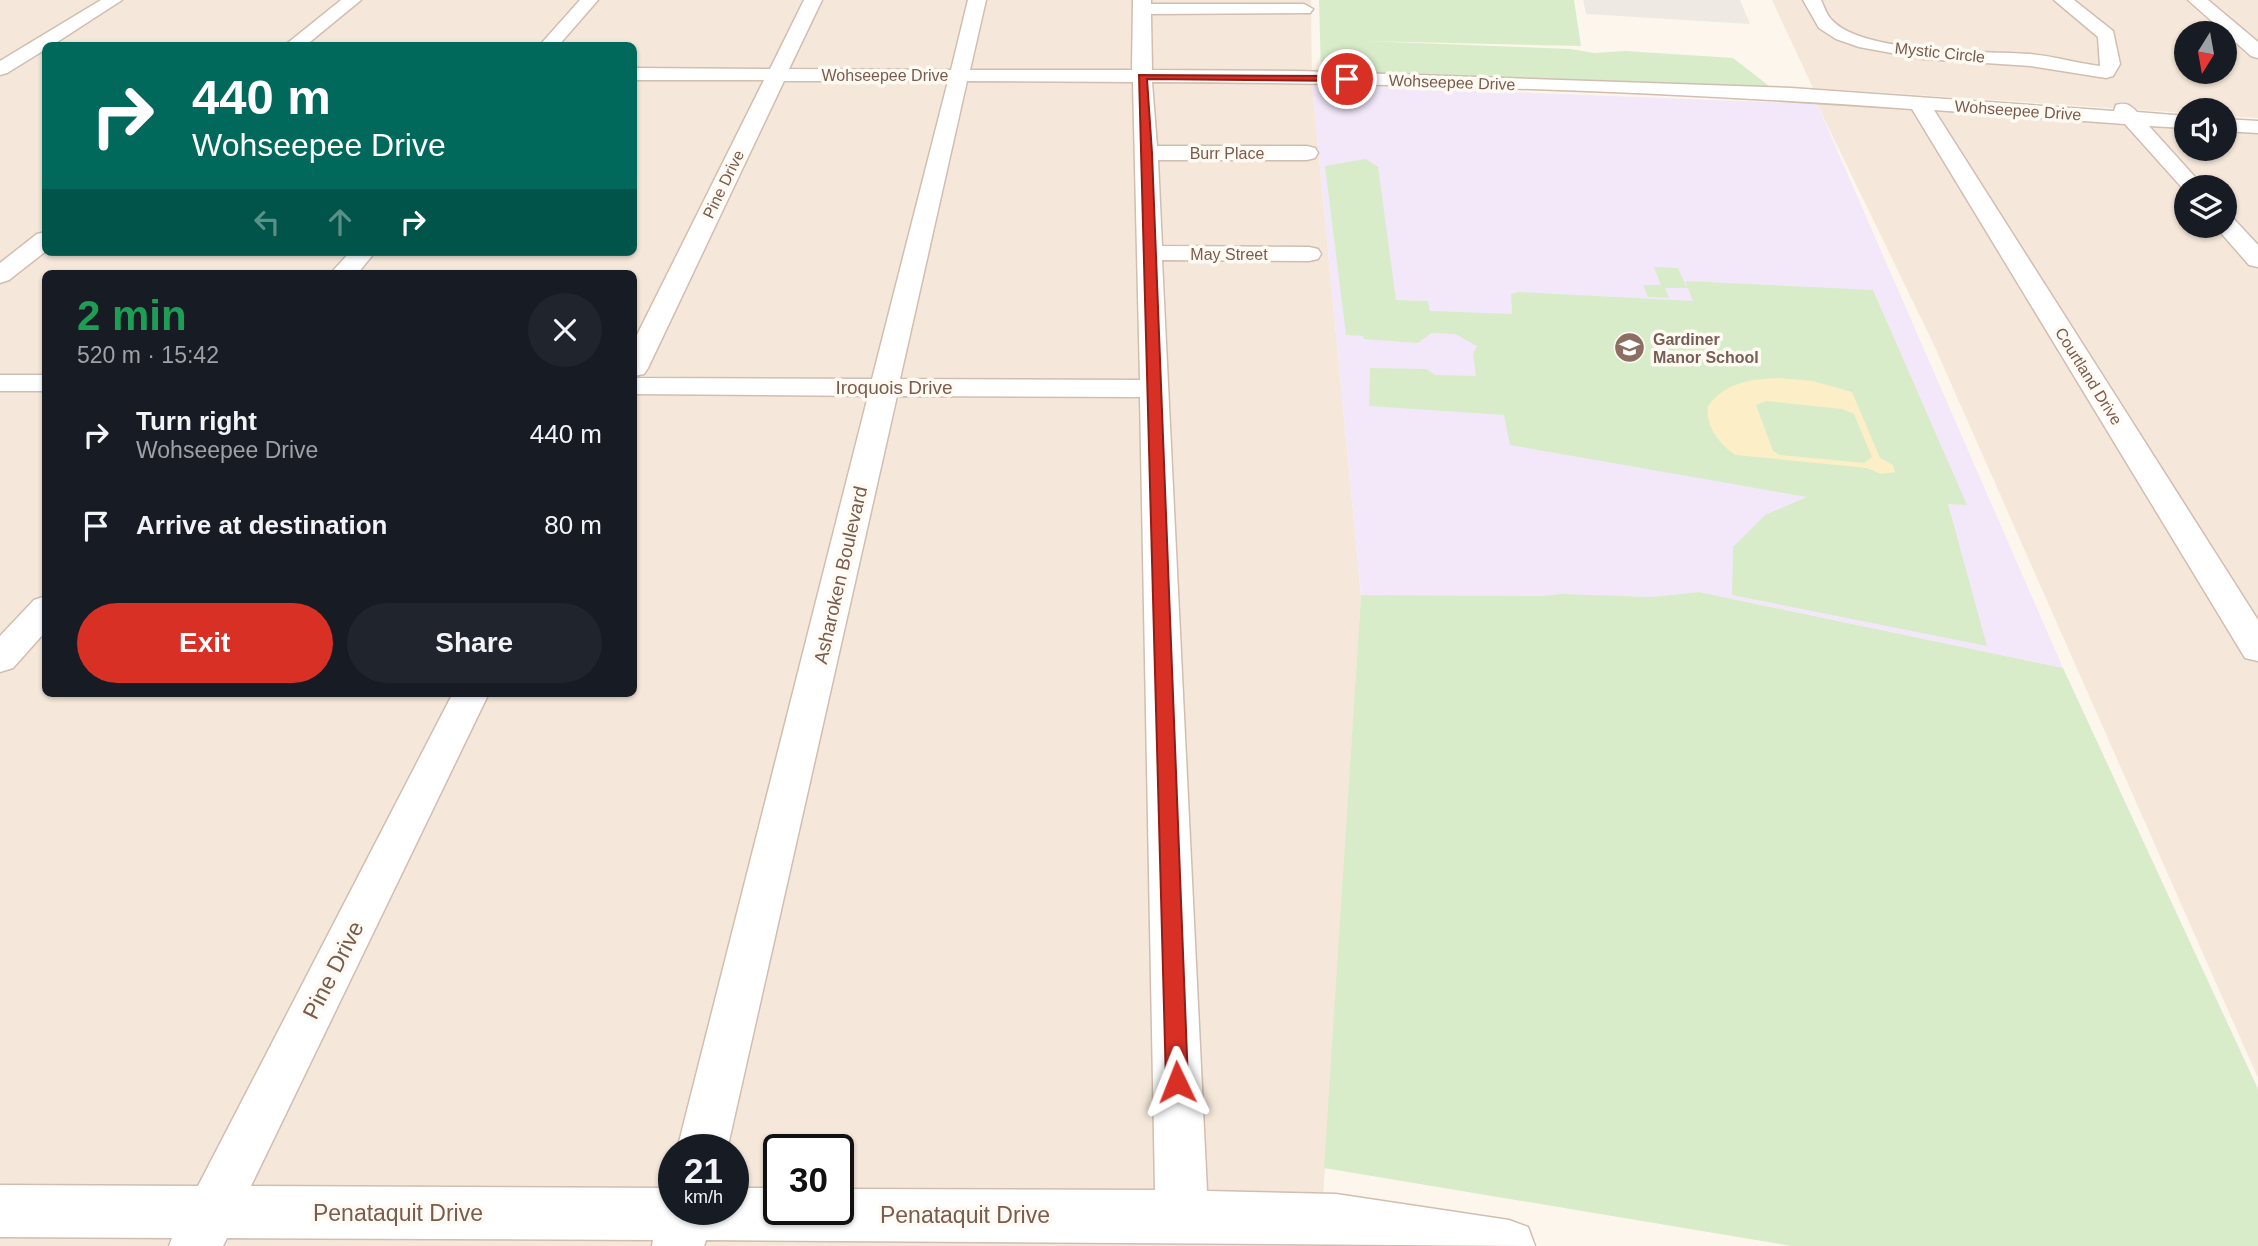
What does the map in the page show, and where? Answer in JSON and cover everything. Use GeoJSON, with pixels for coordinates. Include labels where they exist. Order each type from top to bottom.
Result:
{"type":"FeatureCollection","features":[{"type":"Feature","properties":{"kind":"street"},"geometry":{"type":"LineString","coordinates":[[46,42],[113,0]]}},
{"type":"Feature","properties":{"kind":"street"},"geometry":{"type":"LineString","coordinates":[[298,42],[352,0]]}},
{"type":"Feature","properties":{"kind":"street"},"geometry":{"type":"LineString","coordinates":[[552,42],[589,0]]}},
{"type":"Feature","properties":{"kind":"street","name":"Pine Drive"},"geometry":{"type":"LineString","coordinates":[[637,362],[813,0]]}},
{"type":"Feature","properties":{"kind":"street","name":"Asharoken Boulevard"},"geometry":{"type":"LineString","coordinates":[[706,1134],[977,0]]}},
{"type":"Feature","properties":{"kind":"street","name":"Mystic Circle"},"geometry":{"type":"LineString","coordinates":[[1812,0],[1825,23],[1863,41],[1919,52],[2049,62],[2096,71]]}},
{"type":"Feature","properties":{"kind":"street"},"geometry":{"type":"LineString","coordinates":[[2063,0],[2107,35],[2110,64],[2096,71],[2141,119],[2184,175]]}},
{"type":"Feature","properties":{"kind":"street"},"geometry":{"type":"LineString","coordinates":[[2197,0],[2222,21]]}},
{"type":"Feature","properties":{"kind":"street"},"geometry":{"type":"LineString","coordinates":[[1182,1216],[1163,720],[1155,389],[1142,76],[1142,4],[1304,9]]}},
{"type":"Feature","properties":{"kind":"street"},"geometry":{"type":"LineString","coordinates":[[2237,32],[2258,34]]}},
{"type":"Feature","properties":{"kind":"street"},"geometry":{"type":"LineString","coordinates":[[2237,34],[2258,52]]}},
{"type":"Feature","properties":{"kind":"street"},"geometry":{"type":"LineString","coordinates":[[0,71],[42,45]]}},
{"type":"Feature","properties":{"kind":"street"},"geometry":{"type":"LineString","coordinates":[[0,71],[34,72]]}},
{"type":"Feature","properties":{"kind":"street","name":"Wohseepee Drive"},"geometry":{"type":"LineString","coordinates":[[637,74],[1320,78],[1784,94],[2174,121]]}},
{"type":"Feature","properties":{"kind":"street","name":"Courtland Drive"},"geometry":{"type":"LineString","coordinates":[[1919,103],[2258,649]]}},
{"type":"Feature","properties":{"kind":"street"},"geometry":{"type":"LineString","coordinates":[[2237,126],[2258,127]]}},
{"type":"Feature","properties":{"kind":"street","name":"Burr Place"},"geometry":{"type":"LineString","coordinates":[[1147,153],[1307,153]]}},
{"type":"Feature","properties":{"kind":"street"},"geometry":{"type":"LineString","coordinates":[[2237,237],[2258,260]]}},
{"type":"Feature","properties":{"kind":"street"},"geometry":{"type":"LineString","coordinates":[[0,275],[42,242]]}},
{"type":"Feature","properties":{"kind":"street","name":"May Street"},"geometry":{"type":"LineString","coordinates":[[1149,253],[1309,254]]}},
{"type":"Feature","properties":{"kind":"street"},"geometry":{"type":"LineString","coordinates":[[347,270],[359,256]]}},
{"type":"Feature","properties":{"kind":"street"},"geometry":{"type":"LineString","coordinates":[[0,383],[42,383]]}},
{"type":"Feature","properties":{"kind":"street","name":"Iroquois Drive"},"geometry":{"type":"LineString","coordinates":[[637,386],[1155,389]]}},
{"type":"Feature","properties":{"kind":"street"},"geometry":{"type":"LineString","coordinates":[[0,659],[42,612]]}},
{"type":"Feature","properties":{"kind":"street","name":"Pine Drive"},"geometry":{"type":"LineString","coordinates":[[203,1229],[469,697]]}},
{"type":"Feature","properties":{"kind":"street","name":"Penataquit Drive"},"geometry":{"type":"LineString","coordinates":[[0,1211],[203,1229],[658,1223]]}},
{"type":"Feature","properties":{"kind":"street","name":"Penataquit Drive"},"geometry":{"type":"LineString","coordinates":[[749,1222],[1182,1216],[1336,1220],[1509,1246]]}},
{"type":"Feature","properties":{"kind":"shaded area"},"geometry":{"type":"Polygon","coordinates":[[[0,0],[1311,0],[1312,84],[1361,595],[1320,1246],[0,1246],[0,0]]]}},
{"type":"Feature","properties":{"kind":"shaded area"},"geometry":{"type":"Polygon","coordinates":[[[1583,0],[1740,0],[1750,24],[1586,14],[1583,0]]]}},
{"type":"Feature","properties":{"kind":"shaded area"},"geometry":{"type":"Polygon","coordinates":[[[1772,0],[2258,0],[2258,118],[2237,117],[2237,98],[2174,98],[2174,112],[1813,88],[1772,0]]]}},
{"type":"Feature","properties":{"kind":"shaded area","name":"Gardiner Manor School"},"geometry":{"type":"Polygon","coordinates":[[[1312,84],[1817,104],[2063,668],[1699,592],[1652,597],[1361,595],[1312,84]]]}},
{"type":"Feature","properties":{"kind":"shaded area"},"geometry":{"type":"Polygon","coordinates":[[[1810,96],[2174,121],[2174,161],[2237,161],[2237,126],[2258,127],[2258,1078],[1934,345],[1817,104],[1810,96]]]}},
{"type":"Feature","properties":{"kind":"green space"},"geometry":{"type":"Polygon","coordinates":[[[1319,0],[1574,0],[1581,46],[1366,41],[1733,58],[1773,89],[1321,73],[1319,0]]]}},
{"type":"Feature","properties":{"kind":"green space"},"geometry":{"type":"Polygon","coordinates":[[[1366,159],[1378,167],[1396,300],[1428,301],[1430,311],[1512,314],[1511,294],[1519,292],[1693,301],[1686,281],[1873,290],[1967,505],[1948,504],[1987,646],[1732,595],[1733,547],[1765,515],[1807,497],[1510,445],[1504,415],[1369,406],[1370,368],[1426,369],[1435,375],[1476,376],[1473,354],[1477,346],[1455,334],[1431,333],[1418,343],[1346,335],[1325,166],[1366,159]]]}},
{"type":"Feature","properties":{"kind":"green space"},"geometry":{"type":"Polygon","coordinates":[[[1654,267],[1678,268],[1687,288],[1665,288],[1669,298],[1648,297],[1643,285],[1661,285],[1654,267]]]}},
{"type":"Feature","properties":{"kind":"green space"},"geometry":{"type":"Polygon","coordinates":[[[1699,592],[2063,668],[2258,1089],[2258,1246],[1792,1246],[1324,1168],[1361,595],[1562,594],[1652,597],[1699,592]]]}},
{"type":"Feature","properties":{"kind":"sand"},"geometry":{"type":"Polygon","coordinates":[[[1779,378],[1813,381],[1852,392],[1880,458],[1893,465],[1895,472],[1881,474],[1867,468],[1736,455],[1730,451],[1711,428],[1708,406],[1723,392],[1740,383],[1779,378]],[[1766,401],[1756,405],[1773,451],[1780,455],[1864,463],[1872,457],[1854,414],[1842,409],[1766,401]]]}},
{"type":"Feature","properties":{"kind":"place","name":"Gardiner Manor School"},"geometry":{"type":"Point","coordinates":[1630,348]}},
{"type":"Feature","properties":{"kind":"route"},"geometry":{"type":"LineString","coordinates":[[1177,1082],[1147,153],[1142,76],[1347,79]]}}]}
